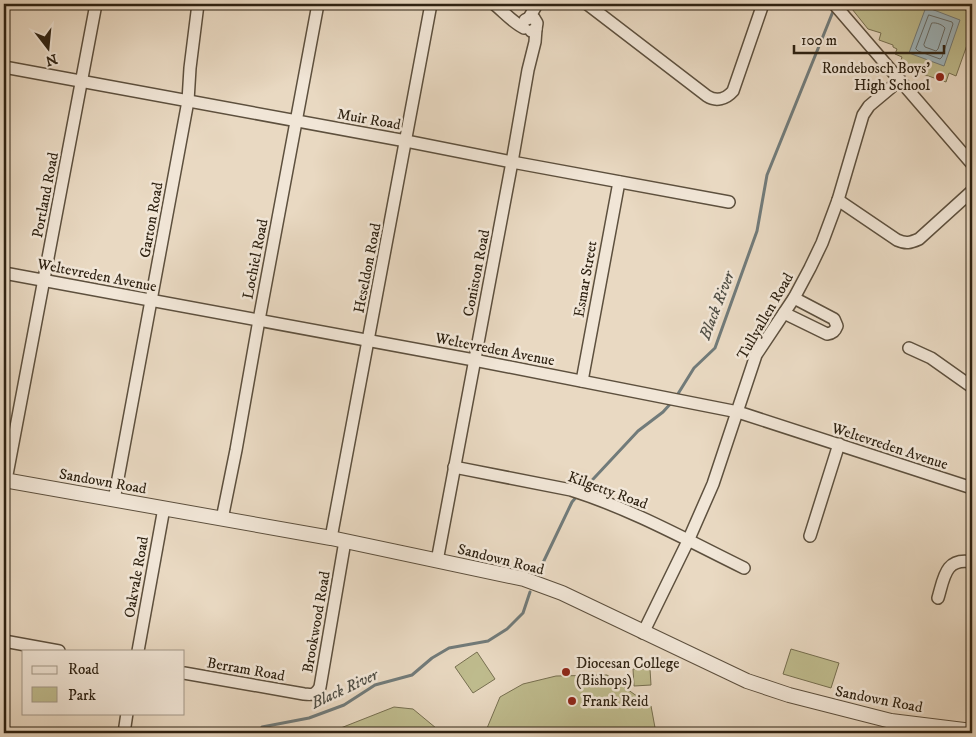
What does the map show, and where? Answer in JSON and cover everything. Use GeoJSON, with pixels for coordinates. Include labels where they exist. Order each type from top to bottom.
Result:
{"type":"FeatureCollection","features":[{"type":"Feature","properties":{"kind":"street","name":"Portland Road"},"geometry":{"type":"LineString","coordinates":[[5,480],[96,4]]}},
{"type":"Feature","properties":{"kind":"street","name":"Garton Road"},"geometry":{"type":"LineString","coordinates":[[114,500],[188,101],[198,4]]}},
{"type":"Feature","properties":{"kind":"street","name":"Lochiel Road"},"geometry":{"type":"LineString","coordinates":[[222,519],[318,4]]}},
{"type":"Feature","properties":{"kind":"street","name":"Heseldon Road"},"geometry":{"type":"LineString","coordinates":[[338,540],[369,341],[432,4]]}},
{"type":"Feature","properties":{"kind":"street"},"geometry":{"type":"LineString","coordinates":[[494,4],[506,13],[512,21],[530,24]]}},
{"type":"Feature","properties":{"kind":"street","name":"Coniston Road"},"geometry":{"type":"LineString","coordinates":[[436,561],[535,42],[530,24],[537,4]]}},
{"type":"Feature","properties":{"kind":"street"},"geometry":{"type":"LineString","coordinates":[[587,4],[710,99],[717,100],[724,99],[733,91],[763,4]]}},
{"type":"Feature","properties":{"kind":"street"},"geometry":{"type":"LineString","coordinates":[[836,6],[972,164]]}},
{"type":"Feature","properties":{"kind":"street","name":"Muir Road"},"geometry":{"type":"LineString","coordinates":[[4,67],[729,202]]}},
{"type":"Feature","properties":{"kind":"street","name":"Tullyallen Road"},"geometry":{"type":"LineString","coordinates":[[644,633],[713,484],[756,355],[794,298],[822,243],[838,200],[863,116],[869,106],[900,80]]}},
{"type":"Feature","properties":{"kind":"street","name":"Esmar Street"},"geometry":{"type":"LineString","coordinates":[[582,381],[619,182]]}},
{"type":"Feature","properties":{"kind":"street"},"geometry":{"type":"LineString","coordinates":[[838,200],[897,240],[911,243],[919,239],[972,191]]}},
{"type":"Feature","properties":{"kind":"street","name":"Weltevreden Avenue"},"geometry":{"type":"LineString","coordinates":[[4,273],[474,360],[738,412],[972,488]]}},
{"type":"Feature","properties":{"kind":"street"},"geometry":{"type":"LineString","coordinates":[[784,313],[827,334],[835,330],[837,326],[834,319],[794,298]]}},
{"type":"Feature","properties":{"kind":"street"},"geometry":{"type":"LineString","coordinates":[[909,348],[932,358],[972,387]]}},
{"type":"Feature","properties":{"kind":"street"},"geometry":{"type":"LineString","coordinates":[[810,536],[839,444]]}},
{"type":"Feature","properties":{"kind":"street","name":"Kilgetty Road"},"geometry":{"type":"LineString","coordinates":[[454,467],[571,490],[589,496],[656,525],[744,568]]}},
{"type":"Feature","properties":{"kind":"street","name":"Sandown Road"},"geometry":{"type":"LineString","coordinates":[[5,480],[338,540],[524,579],[576,600],[747,681],[789,695],[891,720],[972,731]]}},
{"type":"Feature","properties":{"kind":"street","name":"Oakvale Road"},"geometry":{"type":"LineString","coordinates":[[138,650],[164,508]]}},
{"type":"Feature","properties":{"kind":"street","name":"Brookwood Road"},"geometry":{"type":"LineString","coordinates":[[304,694],[315,694],[320,687],[338,540]]}},
{"type":"Feature","properties":{"kind":"street"},"geometry":{"type":"LineString","coordinates":[[938,598],[950,566],[962,561],[972,562]]}},
{"type":"Feature","properties":{"kind":"street"},"geometry":{"type":"LineString","coordinates":[[4,641],[54,650]]}},
{"type":"Feature","properties":{"kind":"street","name":"Berram Road"},"geometry":{"type":"LineString","coordinates":[[185,673],[304,694]]}},
{"type":"Feature","properties":{"kind":"street"},"geometry":{"type":"LineString","coordinates":[[124,733],[127,714]]}},
{"type":"Feature","properties":{"kind":"green space","name":"Rondebosch Boys' High School"},"geometry":{"type":"Polygon","coordinates":[[[848,4],[960,4],[970,15],[972,31],[956,76],[949,73],[946,82],[899,66],[902,57],[895,54],[897,49],[893,45],[879,40],[881,33],[868,29],[848,4]]]}},
{"type":"Feature","properties":{"kind":"green space"},"geometry":{"type":"Polygon","coordinates":[[[791,649],[839,663],[831,688],[783,674],[791,649]]]}},
{"type":"Feature","properties":{"kind":"green space"},"geometry":{"type":"Polygon","coordinates":[[[477,652],[495,679],[473,693],[455,667],[477,652]]]}},
{"type":"Feature","properties":{"kind":"green space"},"geometry":{"type":"Polygon","coordinates":[[[633,669],[650,669],[651,685],[634,686],[633,669]]]}},
{"type":"Feature","properties":{"kind":"green space","name":"Frank Reid"},"geometry":{"type":"Polygon","coordinates":[[[607,675],[651,706],[656,733],[485,733],[500,697],[523,684],[556,676],[607,675]]]}},
{"type":"Feature","properties":{"kind":"green space"},"geometry":{"type":"Polygon","coordinates":[[[394,707],[413,709],[442,733],[328,733],[394,707]]]}},
{"type":"Feature","properties":{"kind":"water"},"geometry":{"type":"Polygon","coordinates":[[[926,7],[960,20],[944,66],[909,53],[926,7]]]}},
{"type":"Feature","properties":{"kind":"waterway","name":"Black River"},"geometry":{"type":"LineString","coordinates":[[676,397],[694,368],[715,348],[757,231],[767,175],[834,9]]}},
{"type":"Feature","properties":{"kind":"waterway","name":"Black River"},"geometry":{"type":"LineString","coordinates":[[582,491],[638,431],[663,412],[672,402]]}},
{"type":"Feature","properties":{"kind":"waterway","name":"Black River"},"geometry":{"type":"LineString","coordinates":[[540,569],[572,502],[578,495]]}},
{"type":"Feature","properties":{"kind":"waterway","name":"Black River"},"geometry":{"type":"LineString","coordinates":[[258,733],[262,727],[309,718],[344,705],[375,685],[412,675],[432,658],[449,648],[488,641],[507,629],[523,613],[530,592]]}},
{"type":"Feature","properties":{"kind":"place","name":"Rondebosch Boys' High School"},"geometry":{"type":"Point","coordinates":[940,77]}},
{"type":"Feature","properties":{"kind":"place","name":"Diocesan College (Bishops)"},"geometry":{"type":"Point","coordinates":[566,672]}},
{"type":"Feature","properties":{"kind":"place","name":"Frank Reid"},"geometry":{"type":"Point","coordinates":[572,701]}}]}
